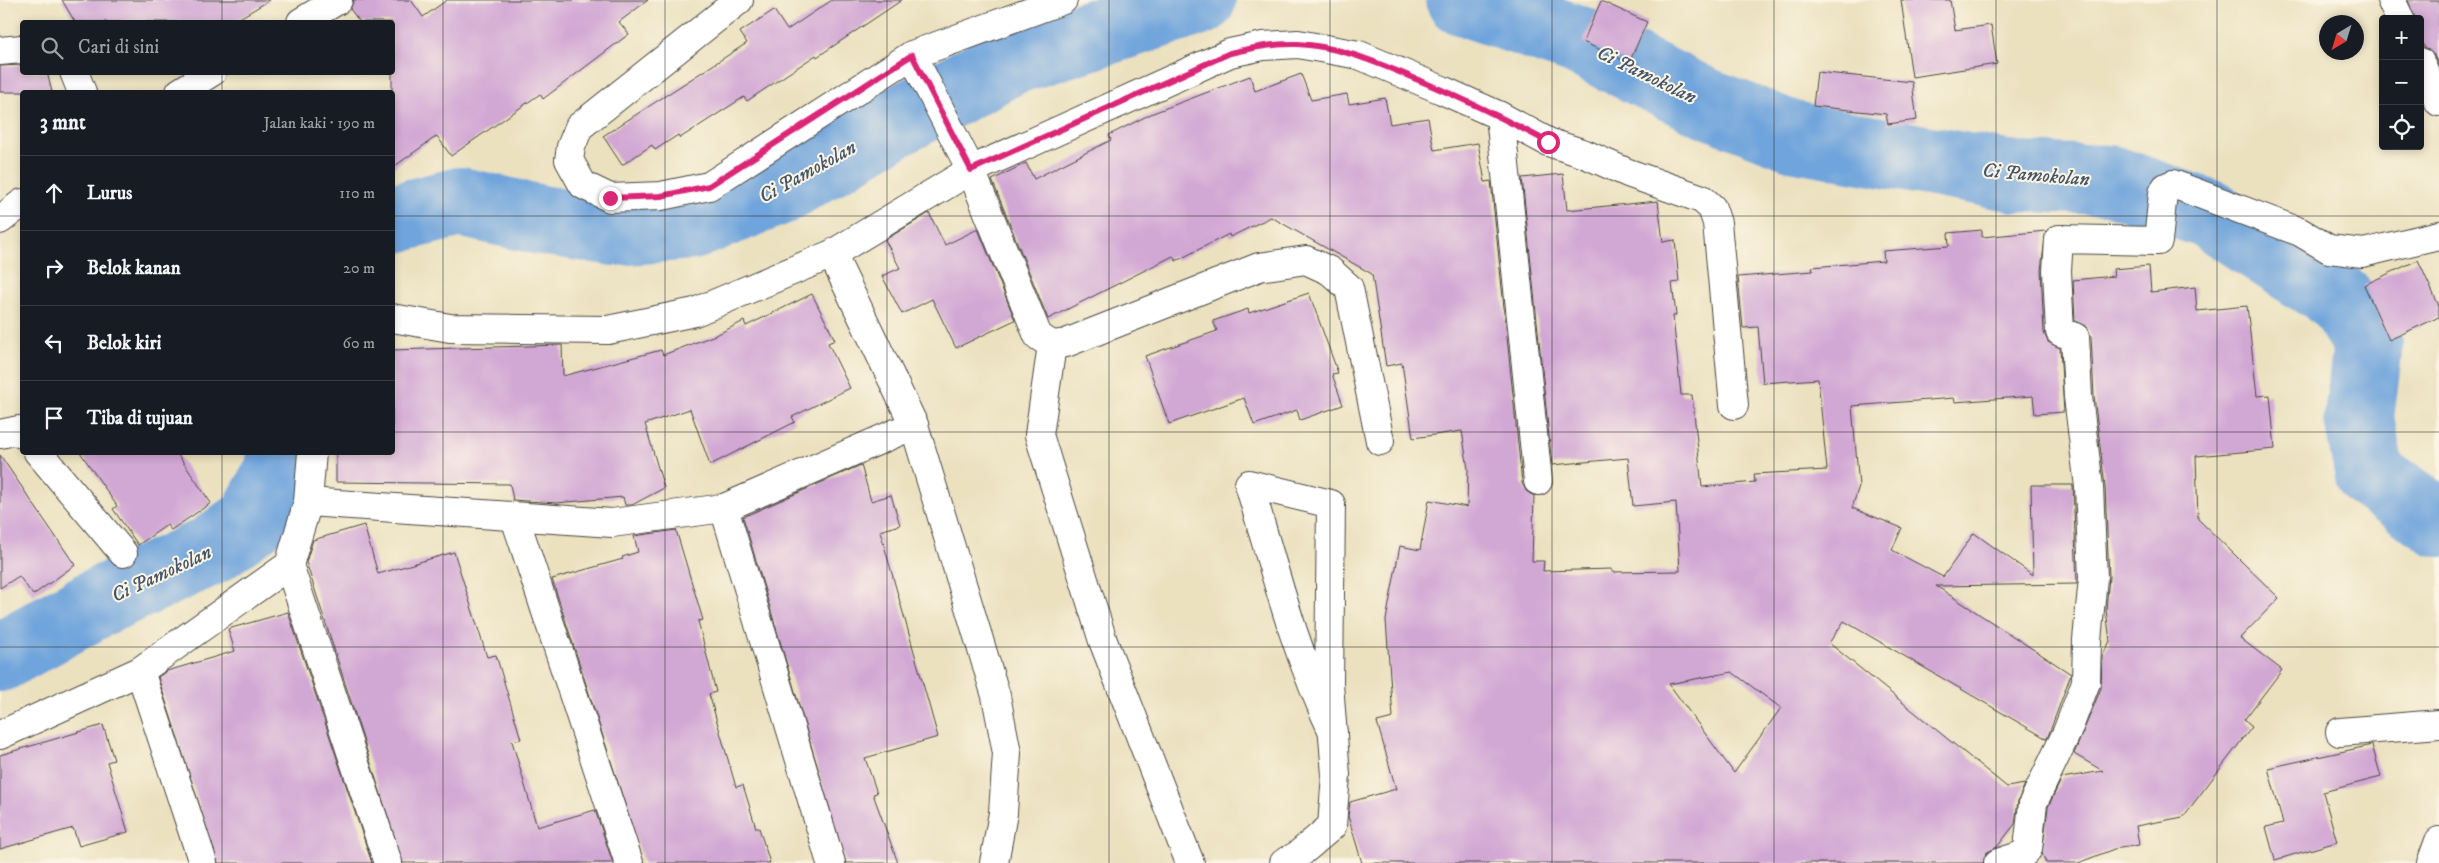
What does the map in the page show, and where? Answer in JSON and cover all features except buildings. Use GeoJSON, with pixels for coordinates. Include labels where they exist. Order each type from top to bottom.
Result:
{"type":"FeatureCollection","features":[{"type":"Feature","properties":{"kind":"street"},"geometry":{"type":"LineString","coordinates":[[303,20],[338,0]]}},
{"type":"Feature","properties":{"kind":"street"},"geometry":{"type":"LineString","coordinates":[[723,5],[579,127],[571,147],[569,160],[583,185],[610,198],[661,196],[709,186],[917,67],[1063,0]]}},
{"type":"Feature","properties":{"kind":"street"},"geometry":{"type":"LineString","coordinates":[[2391,0],[2398,15]]}},
{"type":"Feature","properties":{"kind":"street"},"geometry":{"type":"LineString","coordinates":[[395,319],[450,328],[608,330],[695,312],[832,254],[971,170],[1230,53],[1263,46],[1298,44],[1359,55],[1500,116],[1548,142],[1585,154],[1628,174],[1702,199],[1712,208],[1717,223],[1734,405]]}},
{"type":"Feature","properties":{"kind":"street"},"geometry":{"type":"LineString","coordinates":[[0,51],[20,49]]}},
{"type":"Feature","properties":{"kind":"street"},"geometry":{"type":"LineString","coordinates":[[917,67],[971,170],[1038,336],[1052,345],[1066,343],[1259,267],[1306,260],[1330,271],[1349,288],[1380,441]]}},
{"type":"Feature","properties":{"kind":"street"},"geometry":{"type":"LineString","coordinates":[[2424,70],[2439,102]]}},
{"type":"Feature","properties":{"kind":"street"},"geometry":{"type":"LineString","coordinates":[[75,75],[81,90]]}},
{"type":"Feature","properties":{"kind":"street"},"geometry":{"type":"LineString","coordinates":[[183,90],[207,75]]}},
{"type":"Feature","properties":{"kind":"street"},"geometry":{"type":"LineString","coordinates":[[1500,116],[1538,481]]}},
{"type":"Feature","properties":{"kind":"street"},"geometry":{"type":"LineString","coordinates":[[1998,863],[2022,855],[2028,849],[2033,803],[2067,732],[2086,682],[2087,640],[2093,578],[2089,487],[2078,397],[2075,337],[2060,332],[2059,239],[2156,242],[2159,240],[2163,193],[2166,187],[2173,184],[2188,188],[2300,232],[2329,249],[2362,253],[2439,235]]}},
{"type":"Feature","properties":{"kind":"street"},"geometry":{"type":"LineString","coordinates":[[0,220],[20,205]]}},
{"type":"Feature","properties":{"kind":"street"},"geometry":{"type":"LineString","coordinates":[[832,254],[914,424],[996,696],[1006,753],[1003,813],[994,863]]}},
{"type":"Feature","properties":{"kind":"street"},"geometry":{"type":"LineString","coordinates":[[1052,345],[1039,435],[1103,641],[1190,863]]}},
{"type":"Feature","properties":{"kind":"street"},"geometry":{"type":"LineString","coordinates":[[308,502],[515,518],[612,522],[724,508],[914,424]]}},
{"type":"Feature","properties":{"kind":"street"},"geometry":{"type":"LineString","coordinates":[[40,455],[123,554]]}},
{"type":"Feature","properties":{"kind":"street"},"geometry":{"type":"LineString","coordinates":[[312,455],[308,502],[289,564],[388,863]]}},
{"type":"Feature","properties":{"kind":"street"},"geometry":{"type":"LineString","coordinates":[[1284,863],[1332,826],[1336,774],[1333,732],[1329,684],[1331,504],[1249,484],[1293,634],[1313,691],[1333,732]]}},
{"type":"Feature","properties":{"kind":"street"},"geometry":{"type":"LineString","coordinates":[[724,508],[831,863]]}},
{"type":"Feature","properties":{"kind":"street"},"geometry":{"type":"LineString","coordinates":[[515,518],[629,863]]}},
{"type":"Feature","properties":{"kind":"street"},"geometry":{"type":"LineString","coordinates":[[0,735],[140,671],[289,564]]}},
{"type":"Feature","properties":{"kind":"street"},"geometry":{"type":"LineString","coordinates":[[140,671],[203,863]]}},
{"type":"Feature","properties":{"kind":"street"},"geometry":{"type":"LineString","coordinates":[[2340,732],[2439,724]]}},
{"type":"Feature","properties":{"kind":"street"},"geometry":{"type":"LineString","coordinates":[[2431,863],[2439,841]]}},
{"type":"Feature","properties":{"kind":"waterway","name":"Ci Pamokolan"},"geometry":{"type":"LineString","coordinates":[[395,218],[460,202],[541,220],[613,231],[692,225],[780,190],[875,134],[1011,60],[1201,0]]}},
{"type":"Feature","properties":{"kind":"waterway","name":"Ci Pamokolan"},"geometry":{"type":"LineString","coordinates":[[1461,0],[1577,40],[1702,101],[1792,136],[2016,177],[2111,180],[2211,215],[2340,299],[2368,344],[2359,418],[2370,475],[2439,522]]}},
{"type":"Feature","properties":{"kind":"waterway","name":"Ci Pamokolan"},"geometry":{"type":"LineString","coordinates":[[0,657],[101,601],[210,551],[253,520],[280,470],[282,455]]}},
{"type":"Feature","properties":{"kind":"route"},"geometry":{"type":"LineString","coordinates":[[610,198],[661,196],[709,186],[912,55],[922,78],[971,170],[1230,53],[1263,46],[1298,44],[1359,55],[1500,116],[1548,142]]}}]}
